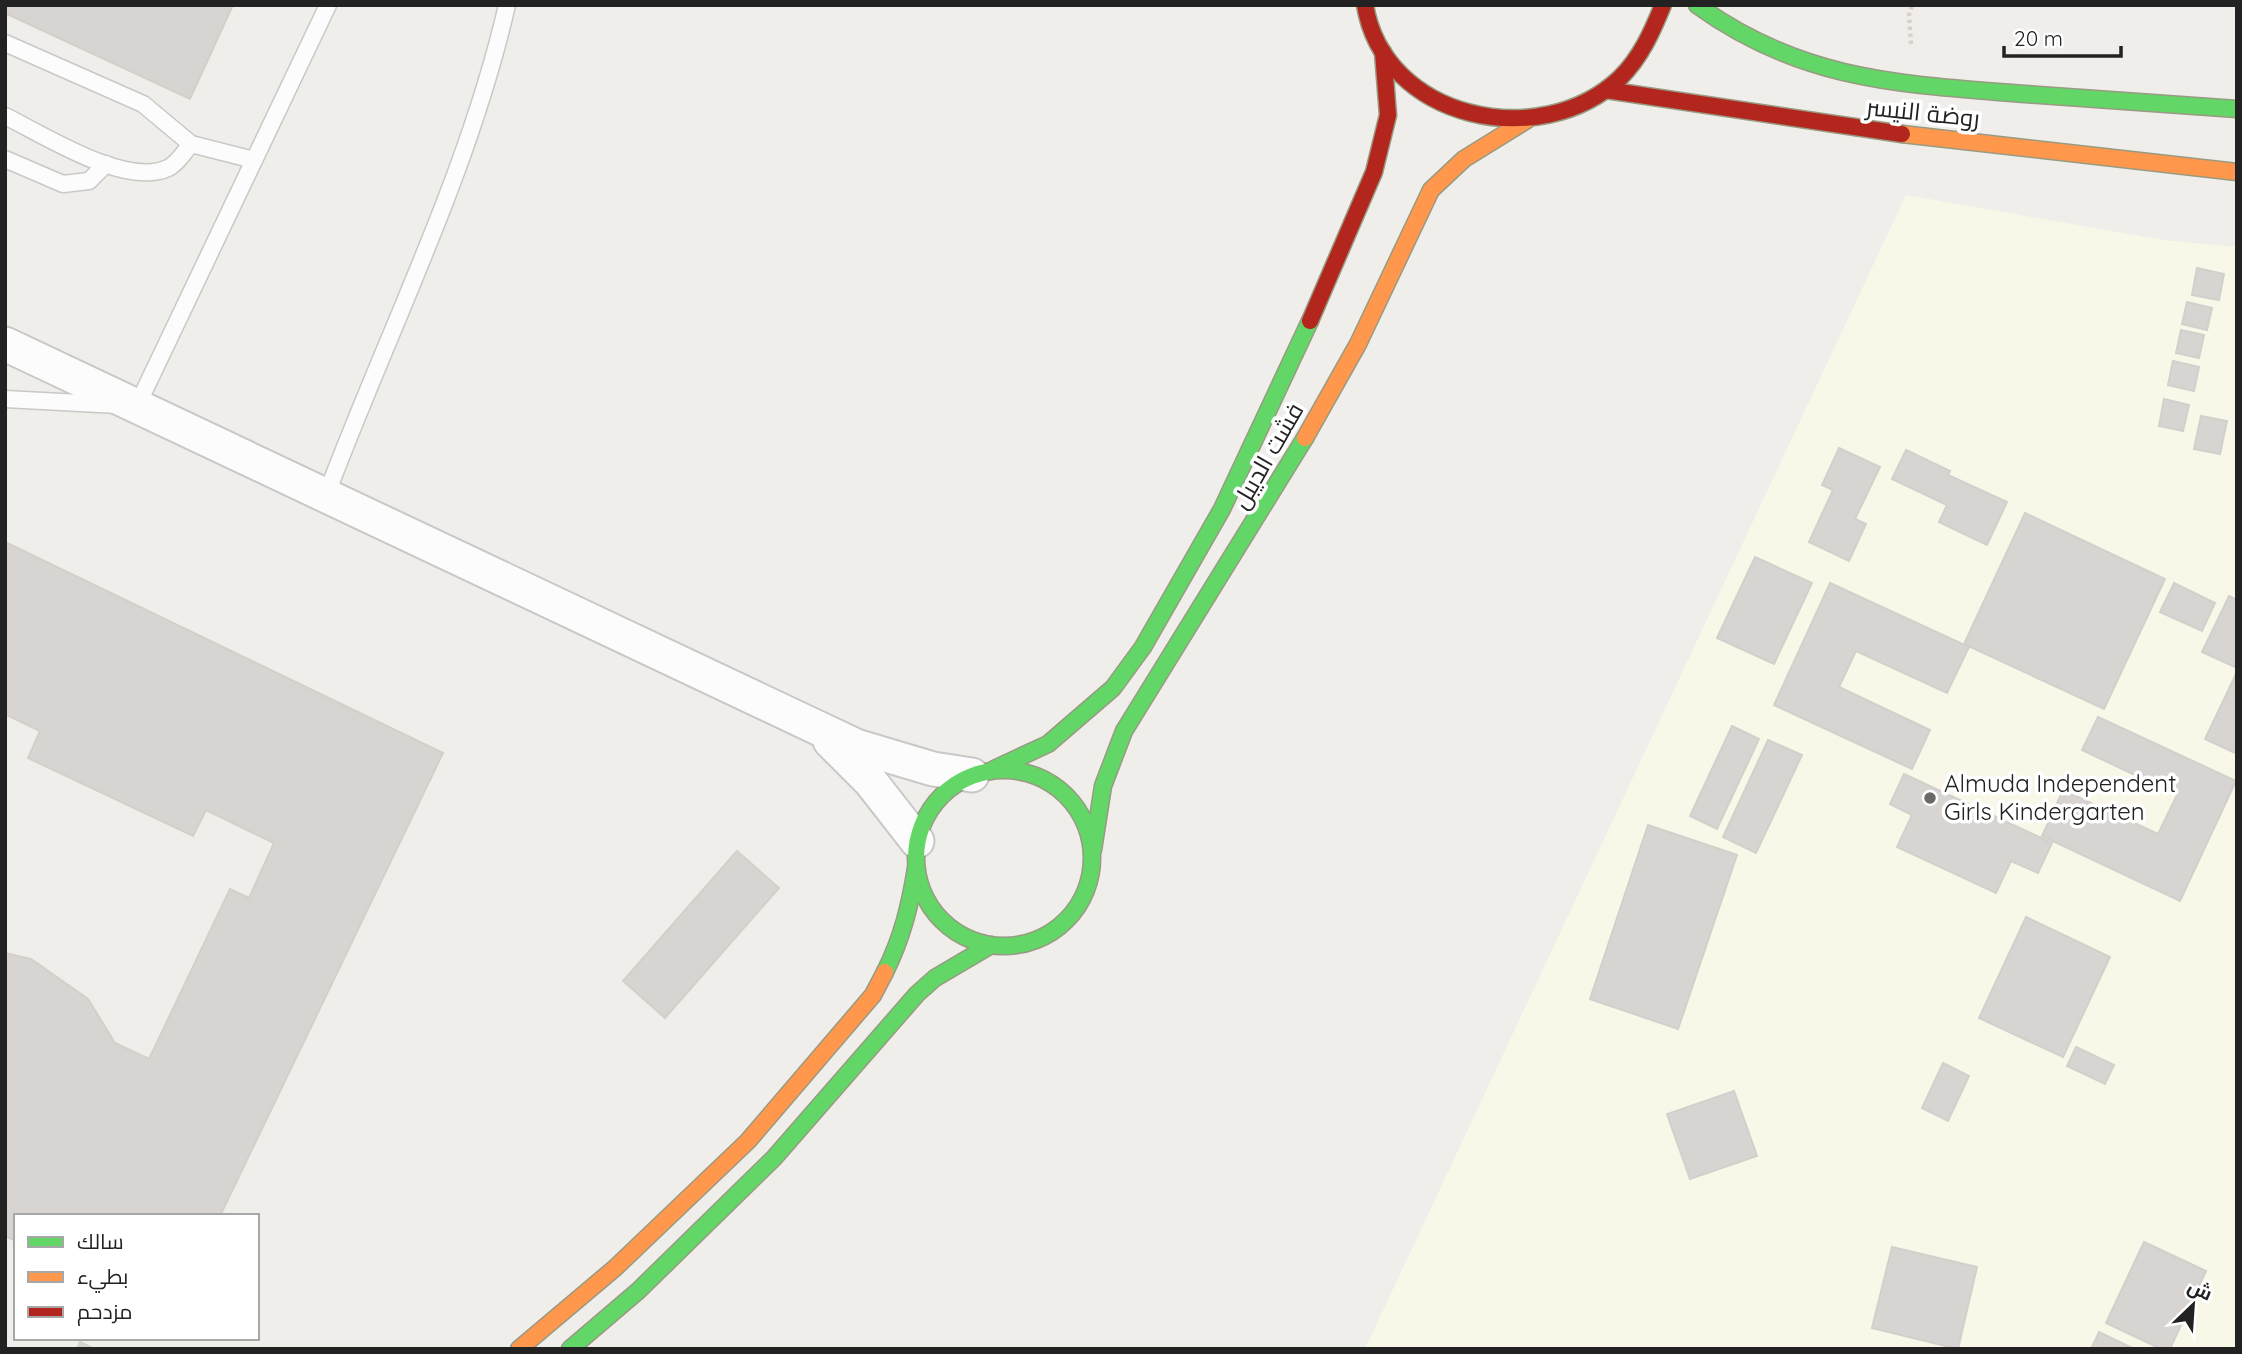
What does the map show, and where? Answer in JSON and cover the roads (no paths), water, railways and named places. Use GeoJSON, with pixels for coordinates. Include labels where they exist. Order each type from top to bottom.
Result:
{"type":"FeatureCollection","features":[{"type":"Feature","properties":{"kind":"street"},"geometry":{"type":"LineString","coordinates":[[1363,6],[1383,52],[1410,85],[1445,108],[1485,120],[1527,120],[1568,110],[1606,90],[1637,60],[1658,22],[1663,5]]}},
{"type":"Feature","properties":{"kind":"street","name":"روضة النيسر"},"geometry":{"type":"LineString","coordinates":[[1697,5],[1738,33],[1780,53],[1865,78],[1945,87],[2237,110]]}},
{"type":"Feature","properties":{"kind":"street","name":"فشت الديبل"},"geometry":{"type":"LineString","coordinates":[[983,772],[1048,744],[1113,688],[1143,647],[1222,509],[1276,398],[1374,172],[1388,115],[1383,52]]}},
{"type":"Feature","properties":{"kind":"street","name":"روضة النيسر"},"geometry":{"type":"LineString","coordinates":[[1606,90],[1848,128],[2237,172]]}},
{"type":"Feature","properties":{"kind":"street","name":"فشت الديبل"},"geometry":{"type":"LineString","coordinates":[[1093,850],[1103,786],[1124,731],[1172,649],[1288,469],[1358,344],[1431,190],[1447,170],[1469,153],[1527,120]]}},
{"type":"Feature","properties":{"kind":"street"},"geometry":{"type":"LineString","coordinates":[[5,344],[819,729],[894,759],[983,772],[1018,770],[1040,777],[1060,789],[1076,806],[1088,827],[1093,850],[1092,873],[1085,895],[1073,914],[1056,930],[1036,940],[1013,946],[991,945],[969,939],[941,919],[922,891],[916,855],[871,782],[819,729]]}},
{"type":"Feature","properties":{"kind":"street"},"geometry":{"type":"LineString","coordinates":[[519,1349],[615,1268],[748,1141],[873,995],[900,942],[916,855],[933,806],[946,790],[983,772]]}},
{"type":"Feature","properties":{"kind":"street"},"geometry":{"type":"LineString","coordinates":[[570,1349],[638,1290],[774,1158],[917,994],[935,978],[991,945]]}},
{"type":"Feature","properties":{"kind":"lane"},"geometry":{"type":"LineString","coordinates":[[5,399],[137,406],[328,5]]}},
{"type":"Feature","properties":{"kind":"lane"},"geometry":{"type":"LineString","coordinates":[[326,496],[449,192],[494,63],[507,5]]}},
{"type":"Feature","properties":{"kind":"lane"},"geometry":{"type":"LineString","coordinates":[[5,43],[143,104],[191,144],[254,160]]}},
{"type":"Feature","properties":{"kind":"lane"},"geometry":{"type":"LineString","coordinates":[[5,116],[106,164],[142,174],[170,167],[191,144]]}},
{"type":"Feature","properties":{"kind":"lane"},"geometry":{"type":"LineString","coordinates":[[5,159],[64,184],[89,181],[106,164]]}},
{"type":"Feature","properties":{"kind":"place","name":"Almuda Independent Girls Kindergarten"},"geometry":{"type":"Point","coordinates":[1930,798]}}]}
